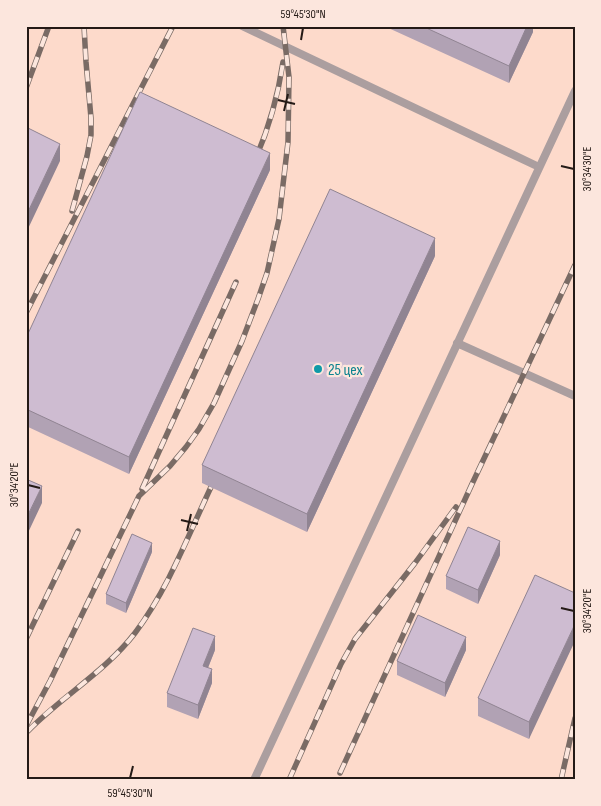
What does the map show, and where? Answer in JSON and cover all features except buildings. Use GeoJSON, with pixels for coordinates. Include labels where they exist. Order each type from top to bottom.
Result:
{"type":"FeatureCollection","features":[{"type":"Feature","properties":{"kind":"lane"},"geometry":{"type":"LineString","coordinates":[[242,26],[539,167]]}},
{"type":"Feature","properties":{"kind":"lane"},"geometry":{"type":"LineString","coordinates":[[254,780],[575,90]]}},
{"type":"Feature","properties":{"kind":"lane"},"geometry":{"type":"LineString","coordinates":[[457,343],[575,396]]}},
{"type":"Feature","properties":{"kind":"shaded area"},"geometry":{"type":"Polygon","coordinates":[[[26,26],[575,26],[575,780],[26,780],[26,26]]]}},
{"type":"Feature","properties":{"kind":"railway"},"geometry":{"type":"LineString","coordinates":[[26,88],[49,26]]}},
{"type":"Feature","properties":{"kind":"railway"},"geometry":{"type":"LineString","coordinates":[[72,211],[91,135],[84,26]]}},
{"type":"Feature","properties":{"kind":"railway"},"geometry":{"type":"LineString","coordinates":[[26,313],[173,26]]}},
{"type":"Feature","properties":{"kind":"railway"},"geometry":{"type":"LineString","coordinates":[[26,726],[50,681],[139,496],[170,466],[186,447],[214,403],[242,341],[258,299],[267,273],[279,219],[288,142],[289,77],[283,26]]}},
{"type":"Feature","properties":{"kind":"railway"},"geometry":{"type":"LineString","coordinates":[[255,160],[272,112],[283,62]]}},
{"type":"Feature","properties":{"kind":"railway"},"geometry":{"type":"LineString","coordinates":[[340,773],[472,484],[575,265]]}},
{"type":"Feature","properties":{"kind":"railway"},"geometry":{"type":"LineString","coordinates":[[142,489],[236,282]]}},
{"type":"Feature","properties":{"kind":"railway"},"geometry":{"type":"LineString","coordinates":[[28,731],[97,672],[135,633],[158,599],[211,487]]}},
{"type":"Feature","properties":{"kind":"railway"},"geometry":{"type":"LineString","coordinates":[[289,780],[341,664],[355,639],[456,507]]}},
{"type":"Feature","properties":{"kind":"railway"},"geometry":{"type":"LineString","coordinates":[[26,639],[78,531]]}},
{"type":"Feature","properties":{"kind":"railway"},"geometry":{"type":"LineString","coordinates":[[561,780],[575,718]]}},
{"type":"Feature","properties":{"kind":"place","name":"25 цех"},"geometry":{"type":"Point","coordinates":[318,369]}}]}
